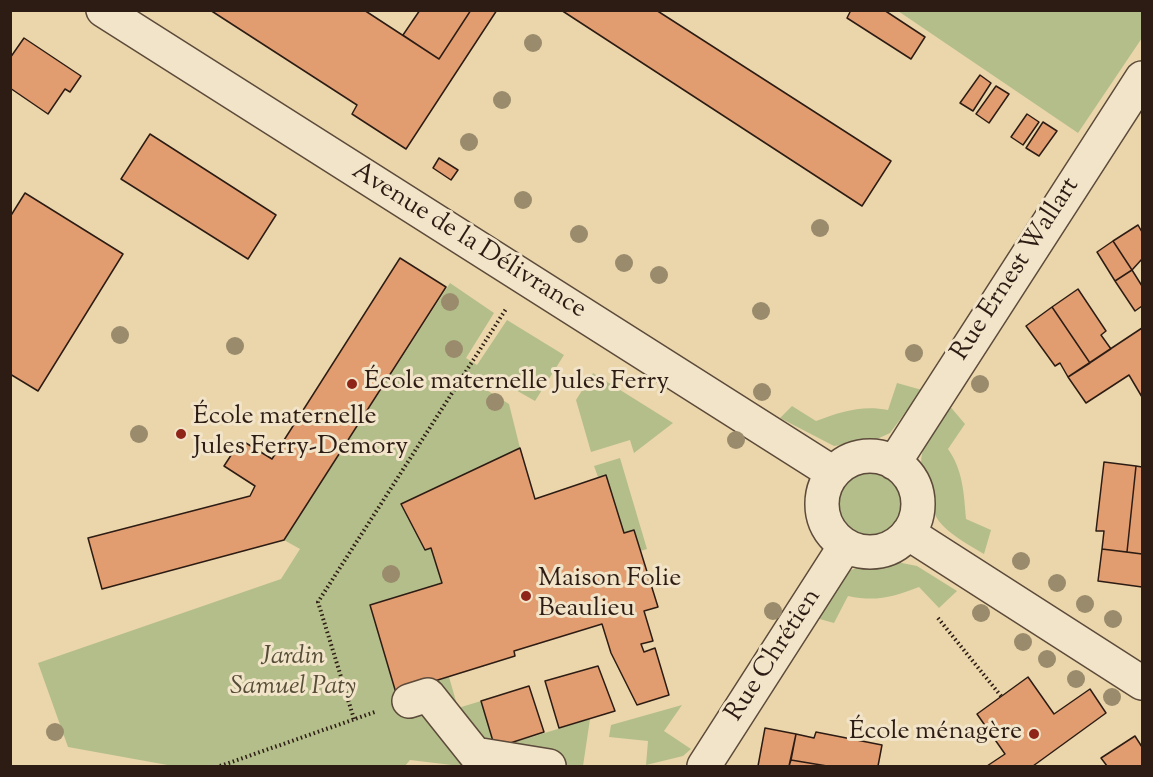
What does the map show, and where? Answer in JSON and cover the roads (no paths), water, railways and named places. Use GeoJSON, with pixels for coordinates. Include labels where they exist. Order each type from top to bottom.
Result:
{"type":"FeatureCollection","features":[{"type":"Feature","properties":{"kind":"street","name":"Avenue de la Délivrance"},"geometry":{"type":"LineString","coordinates":[[103,10],[833,473]]}},
{"type":"Feature","properties":{"kind":"street","name":"Rue Ernest Wallart"},"geometry":{"type":"LineString","coordinates":[[894,463],[1049,220],[1143,78]]}},
{"type":"Feature","properties":{"kind":"street"},"geometry":{"type":"LineString","coordinates":[[868,456],[894,463],[906,473],[915,486],[918,502],[916,518],[908,533],[898,543],[879,551],[858,551],[845,546],[832,535],[824,520],[822,504],[824,488],[833,473],[849,462],[868,456]]}},
{"type":"Feature","properties":{"kind":"street"},"geometry":{"type":"LineString","coordinates":[[908,533],[1143,683]]}},
{"type":"Feature","properties":{"kind":"street","name":"Rue Chrétien"},"geometry":{"type":"LineString","coordinates":[[704,766],[845,546]]}},
{"type":"Feature","properties":{"kind":"street"},"geometry":{"type":"LineString","coordinates":[[409,701],[428,695],[475,754],[549,766]]}},
{"type":"Feature","properties":{"kind":"place","name":"École maternelle Jules Ferry"},"geometry":{"type":"Point","coordinates":[352,384]}},
{"type":"Feature","properties":{"kind":"place","name":"École maternelle Jules Ferry-Demory"},"geometry":{"type":"Point","coordinates":[181,434]}},
{"type":"Feature","properties":{"kind":"place","name":"Maison Folie Beaulieu"},"geometry":{"type":"Point","coordinates":[526,596]}},
{"type":"Feature","properties":{"kind":"place","name":"École ménagère"},"geometry":{"type":"Point","coordinates":[1034,734]}},
{"type":"Feature","properties":{"kind":"park label","name":"Jardin Samuel Paty"},"geometry":{"type":"Point","coordinates":[293,674]}}]}
